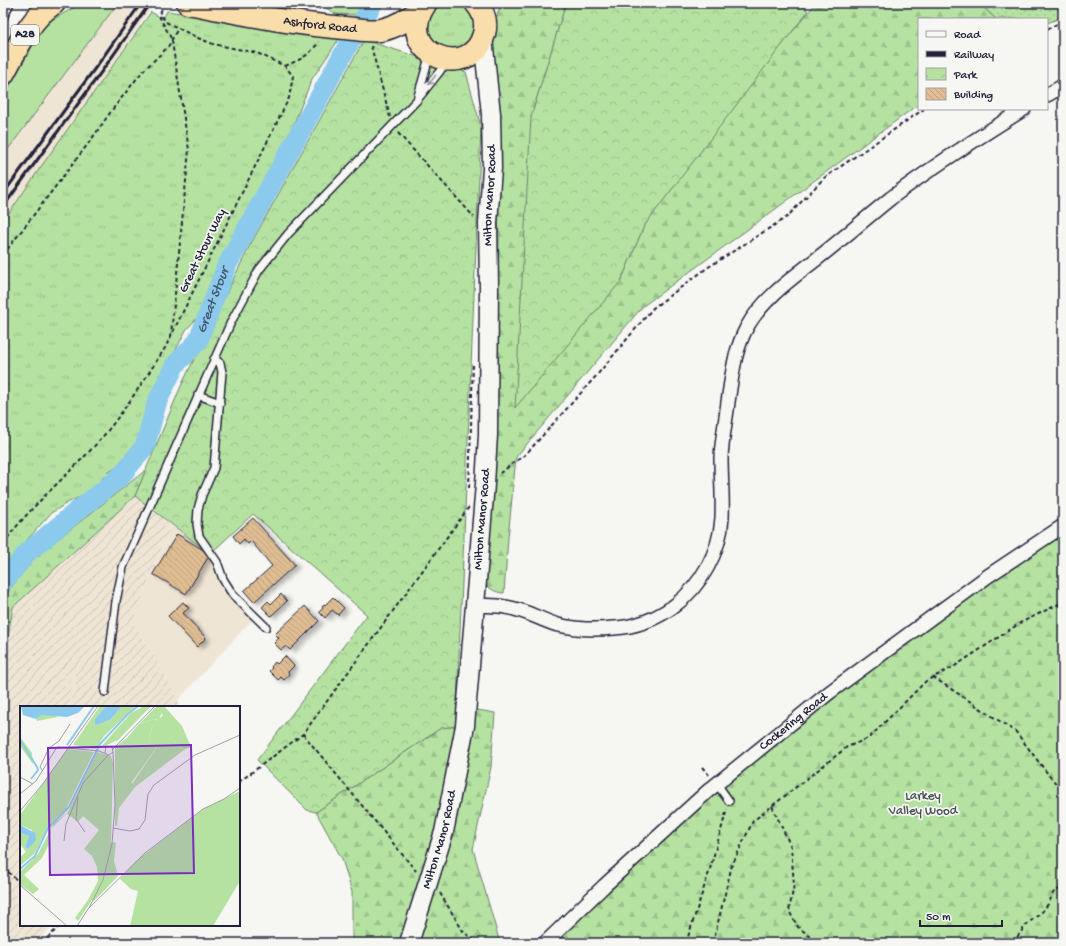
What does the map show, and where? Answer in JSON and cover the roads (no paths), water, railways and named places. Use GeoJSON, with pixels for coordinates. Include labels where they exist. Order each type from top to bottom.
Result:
{"type":"FeatureCollection","features":[{"type":"Feature","properties":{"kind":"highway","name":"A28"},"geometry":{"type":"LineString","coordinates":[[3,74],[24,37],[37,18],[54,3]]}},
{"type":"Feature","properties":{"kind":"highway","name":"Ashford Road"},"geometry":{"type":"LineString","coordinates":[[188,3],[335,28],[376,30],[440,55]]}},
{"type":"Feature","properties":{"kind":"highway","name":"Ashford Road"},"geometry":{"type":"LineString","coordinates":[[376,30],[403,22],[422,7]]}},
{"type":"Feature","properties":{"kind":"highway"},"geometry":{"type":"LineString","coordinates":[[422,7],[417,20],[419,38],[440,55],[469,55],[477,48],[483,16]]}},
{"type":"Feature","properties":{"kind":"street","name":"Milton Manor Road"},"geometry":{"type":"LineString","coordinates":[[408,943],[433,889],[465,726],[485,484],[488,435],[488,223],[492,168],[491,114],[483,16]]}},
{"type":"Feature","properties":{"kind":"street"},"geometry":{"type":"LineString","coordinates":[[440,55],[469,64],[489,88]]}},
{"type":"Feature","properties":{"kind":"street"},"geometry":{"type":"LineString","coordinates":[[1048,94],[1063,86]]}},
{"type":"Feature","properties":{"kind":"street"},"geometry":{"type":"LineString","coordinates":[[475,605],[506,607],[533,615],[557,625],[597,629],[616,628],[645,622],[663,614],[682,600],[701,578],[712,558],[719,536],[722,519],[722,441],[732,370],[741,339],[755,315],[779,290],[892,198],[948,158],[1022,110]]}},
{"type":"Feature","properties":{"kind":"street","name":"Cockering Road"},"geometry":{"type":"LineString","coordinates":[[545,943],[604,886],[702,796],[830,692],[988,576],[1063,526]]}},
{"type":"Feature","properties":{"kind":"lane"},"geometry":{"type":"LineString","coordinates":[[3,18],[10,3]]}},
{"type":"Feature","properties":{"kind":"lane"},"geometry":{"type":"LineString","coordinates":[[105,692],[116,601],[123,567],[231,322],[258,270],[288,234],[417,100],[440,71],[440,55]]}},
{"type":"Feature","properties":{"kind":"lane"},"geometry":{"type":"LineString","coordinates":[[417,100],[440,55]]}},
{"type":"Feature","properties":{"kind":"lane"},"geometry":{"type":"LineString","coordinates":[[214,360],[220,363],[222,372],[220,403],[214,468],[202,495],[198,509],[197,524],[199,536],[217,562],[223,579],[233,595],[266,627]]}},
{"type":"Feature","properties":{"kind":"lane"},"geometry":{"type":"LineString","coordinates":[[198,395],[220,403]]}},
{"type":"Feature","properties":{"kind":"lane"},"geometry":{"type":"LineString","coordinates":[[717,784],[729,801]]}},
{"type":"Feature","properties":{"kind":"waterway","name":"Great Stour"},"geometry":{"type":"LineString","coordinates":[[3,582],[29,551],[120,477],[145,446],[157,402],[175,365],[198,341],[227,265],[342,56],[373,3]]}},
{"type":"Feature","properties":{"kind":"railway"},"geometry":{"type":"LineString","coordinates":[[3,194],[141,3]]}},
{"type":"Feature","properties":{"kind":"railway"},"geometry":{"type":"LineString","coordinates":[[3,207],[150,3]]}},
{"type":"Feature","properties":{"kind":"park label","name":"Larkey Valley Wood"},"geometry":{"type":"Point","coordinates":[923,804]}}]}
